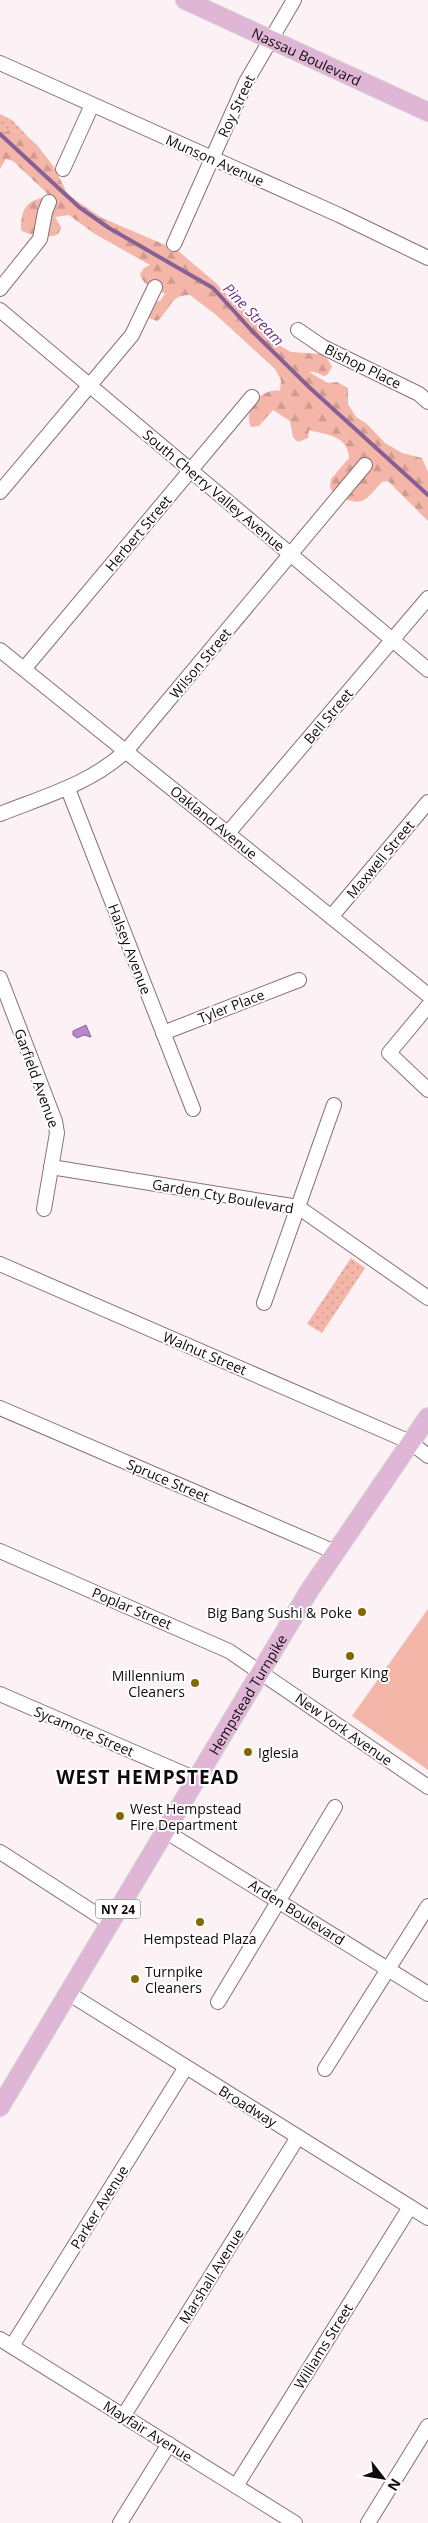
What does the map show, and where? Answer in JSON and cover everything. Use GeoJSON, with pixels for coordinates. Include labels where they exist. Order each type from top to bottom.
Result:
{"type":"FeatureCollection","features":[{"type":"Feature","properties":{"kind":"main road","name":"Nassau Boulevard"},"geometry":{"type":"LineString","coordinates":[[185,0],[428,112]]}},
{"type":"Feature","properties":{"kind":"main road","name":"Hempstead Turnpike"},"geometry":{"type":"LineString","coordinates":[[0,2107],[260,1672],[334,1552],[428,1417]]}},
{"type":"Feature","properties":{"kind":"street","name":"Roy Street"},"geometry":{"type":"LineString","coordinates":[[174,244],[246,82],[294,0]]}},
{"type":"Feature","properties":{"kind":"street","name":"Munson Avenue"},"geometry":{"type":"LineString","coordinates":[[0,64],[212,158],[428,258]]}},
{"type":"Feature","properties":{"kind":"street"},"geometry":{"type":"LineString","coordinates":[[63,169],[92,105]]}},
{"type":"Feature","properties":{"kind":"street"},"geometry":{"type":"LineString","coordinates":[[0,289],[40,239],[45,212],[49,202]]}},
{"type":"Feature","properties":{"kind":"street"},"geometry":{"type":"LineString","coordinates":[[0,492],[132,335],[155,287]]}},
{"type":"Feature","properties":{"kind":"street","name":"South Cherry Valley Avenue"},"geometry":{"type":"LineString","coordinates":[[0,310],[428,670]]}},
{"type":"Feature","properties":{"kind":"street","name":"Bishop Place"},"geometry":{"type":"LineString","coordinates":[[298,330],[323,347],[419,394],[428,402]]}},
{"type":"Feature","properties":{"kind":"street","name":"Herbert Street"},"geometry":{"type":"LineString","coordinates":[[24,669],[252,397]]}},
{"type":"Feature","properties":{"kind":"street","name":"Wilson Street"},"geometry":{"type":"LineString","coordinates":[[0,814],[68,789],[98,774],[126,751],[365,465]]}},
{"type":"Feature","properties":{"kind":"street","name":"Bell Street"},"geometry":{"type":"LineString","coordinates":[[228,833],[428,598]]}},
{"type":"Feature","properties":{"kind":"street","name":"Oakland Avenue"},"geometry":{"type":"LineString","coordinates":[[0,650],[428,994]]}},
{"type":"Feature","properties":{"kind":"street","name":"Halsey Avenue"},"geometry":{"type":"LineString","coordinates":[[68,789],[193,1109]]}},
{"type":"Feature","properties":{"kind":"street","name":"Maxwell Street"},"geometry":{"type":"LineString","coordinates":[[331,917],[428,802]]}},
{"type":"Feature","properties":{"kind":"street","name":"Garfield Avenue"},"geometry":{"type":"LineString","coordinates":[[0,978],[55,1122],[57,1133],[44,1209]]}},
{"type":"Feature","properties":{"kind":"street","name":"Tyler Place"},"geometry":{"type":"LineString","coordinates":[[163,1033],[299,980]]}},
{"type":"Feature","properties":{"kind":"street"},"geometry":{"type":"LineString","coordinates":[[428,1006],[389,1053],[428,1090]]}},
{"type":"Feature","properties":{"kind":"street"},"geometry":{"type":"LineString","coordinates":[[264,1303],[334,1105]]}},
{"type":"Feature","properties":{"kind":"street","name":"Garden Cty Boulevard"},"geometry":{"type":"LineString","coordinates":[[51,1167],[298,1207],[428,1298]]}},
{"type":"Feature","properties":{"kind":"street","name":"Walnut Street"},"geometry":{"type":"LineString","coordinates":[[0,1264],[410,1442],[428,1456]]}},
{"type":"Feature","properties":{"kind":"street","name":"Spruce Street"},"geometry":{"type":"LineString","coordinates":[[0,1408],[334,1552]]}},
{"type":"Feature","properties":{"kind":"street","name":"Poplar Street"},"geometry":{"type":"LineString","coordinates":[[0,1551],[229,1651],[260,1672]]}},
{"type":"Feature","properties":{"kind":"street","name":"New York Avenue"},"geometry":{"type":"LineString","coordinates":[[260,1672],[308,1702],[428,1787]]}},
{"type":"Feature","properties":{"kind":"street","name":"Sycamore Street"},"geometry":{"type":"LineString","coordinates":[[0,1694],[196,1779]]}},
{"type":"Feature","properties":{"kind":"street"},"geometry":{"type":"LineString","coordinates":[[218,2002],[278,1899],[335,1807]]}},
{"type":"Feature","properties":{"kind":"street","name":"Arden Boulevard"},"geometry":{"type":"LineString","coordinates":[[165,1831],[278,1899],[428,1994]]}},
{"type":"Feature","properties":{"kind":"street"},"geometry":{"type":"LineString","coordinates":[[0,1852],[110,1923]]}},
{"type":"Feature","properties":{"kind":"street"},"geometry":{"type":"LineString","coordinates":[[325,2069],[428,1906]]}},
{"type":"Feature","properties":{"kind":"street","name":"Broadway"},"geometry":{"type":"LineString","coordinates":[[68,1993],[428,2218]]}},
{"type":"Feature","properties":{"kind":"street","name":"Parker Avenue"},"geometry":{"type":"LineString","coordinates":[[12,2346],[186,2067]]}},
{"type":"Feature","properties":{"kind":"street","name":"Marshall Avenue"},"geometry":{"type":"LineString","coordinates":[[124,2415],[298,2137]]}},
{"type":"Feature","properties":{"kind":"street","name":"Williams Street"},"geometry":{"type":"LineString","coordinates":[[236,2486],[410,2207]]}},
{"type":"Feature","properties":{"kind":"street","name":"Mayfair Avenue"},"geometry":{"type":"LineString","coordinates":[[0,2338],[295,2523]]}},
{"type":"Feature","properties":{"kind":"street"},"geometry":{"type":"LineString","coordinates":[[368,2523],[428,2426]]}},
{"type":"Feature","properties":{"kind":"street"},"geometry":{"type":"LineString","coordinates":[[120,2523],[169,2444]]}},
{"type":"Feature","properties":{"kind":"green space"},"geometry":{"type":"Polygon","coordinates":[[[0,114],[12,120],[29,138],[10,129],[0,135],[0,114]]]}},
{"type":"Feature","properties":{"kind":"green space"},"geometry":{"type":"Polygon","coordinates":[[[10,129],[29,138],[37,145],[54,167],[67,193],[77,201],[102,218],[177,250],[216,283],[233,301],[255,317],[277,344],[291,352],[321,354],[327,358],[332,367],[327,375],[309,372],[328,383],[337,382],[348,388],[348,404],[356,417],[367,424],[385,443],[402,453],[422,458],[428,472],[428,521],[388,481],[382,482],[368,497],[360,501],[348,500],[334,493],[330,486],[331,479],[349,458],[345,445],[335,437],[309,430],[308,438],[298,442],[293,437],[290,421],[273,410],[259,426],[251,427],[249,413],[256,401],[267,392],[280,391],[281,380],[275,369],[215,314],[190,295],[183,295],[174,300],[157,321],[149,318],[148,316],[154,302],[160,301],[165,294],[142,279],[140,274],[144,268],[150,265],[95,234],[69,215],[55,217],[61,227],[59,233],[55,235],[40,236],[21,230],[22,215],[27,206],[31,202],[50,196],[13,161],[6,159],[0,169],[0,135],[10,129]]]}},
{"type":"Feature","properties":{"kind":"green space"},"geometry":{"type":"Polygon","coordinates":[[[351,1258],[365,1268],[322,1333],[307,1324],[351,1258]]]}},
{"type":"Feature","properties":{"kind":"green space"},"geometry":{"type":"Polygon","coordinates":[[[428,1609],[428,1770],[352,1716],[428,1609]]]}},
{"type":"Feature","properties":{"kind":"shaded area"},"geometry":{"type":"Polygon","coordinates":[[[86,1025],[91,1037],[84,1035],[77,1038],[73,1035],[73,1031],[86,1025]]]}},
{"type":"Feature","properties":{"kind":"waterway","name":"Pine Stream"},"geometry":{"type":"LineString","coordinates":[[0,134],[79,207],[109,228],[213,288],[253,332],[310,388],[428,495]]}},
{"type":"Feature","properties":{"kind":"place","name":"Big Bang Sushi & Poke"},"geometry":{"type":"Point","coordinates":[362,1612]}},
{"type":"Feature","properties":{"kind":"place","name":"Burger King"},"geometry":{"type":"Point","coordinates":[350,1656]}},
{"type":"Feature","properties":{"kind":"place","name":"Millennium Cleaners"},"geometry":{"type":"Point","coordinates":[195,1683]}},
{"type":"Feature","properties":{"kind":"place","name":"Iglesia"},"geometry":{"type":"Point","coordinates":[248,1752]}},
{"type":"Feature","properties":{"kind":"place","name":"West Hempstead Fire Department"},"geometry":{"type":"Point","coordinates":[120,1816]}},
{"type":"Feature","properties":{"kind":"place","name":"Hempstead Plaza"},"geometry":{"type":"Point","coordinates":[200,1922]}},
{"type":"Feature","properties":{"kind":"place","name":"Turnpike Cleaners"},"geometry":{"type":"Point","coordinates":[135,1979]}},
{"type":"Feature","properties":{"kind":"district","name":"WEST HEMPSTEAD"},"geometry":{"type":"Point","coordinates":[148,1777]}}]}
